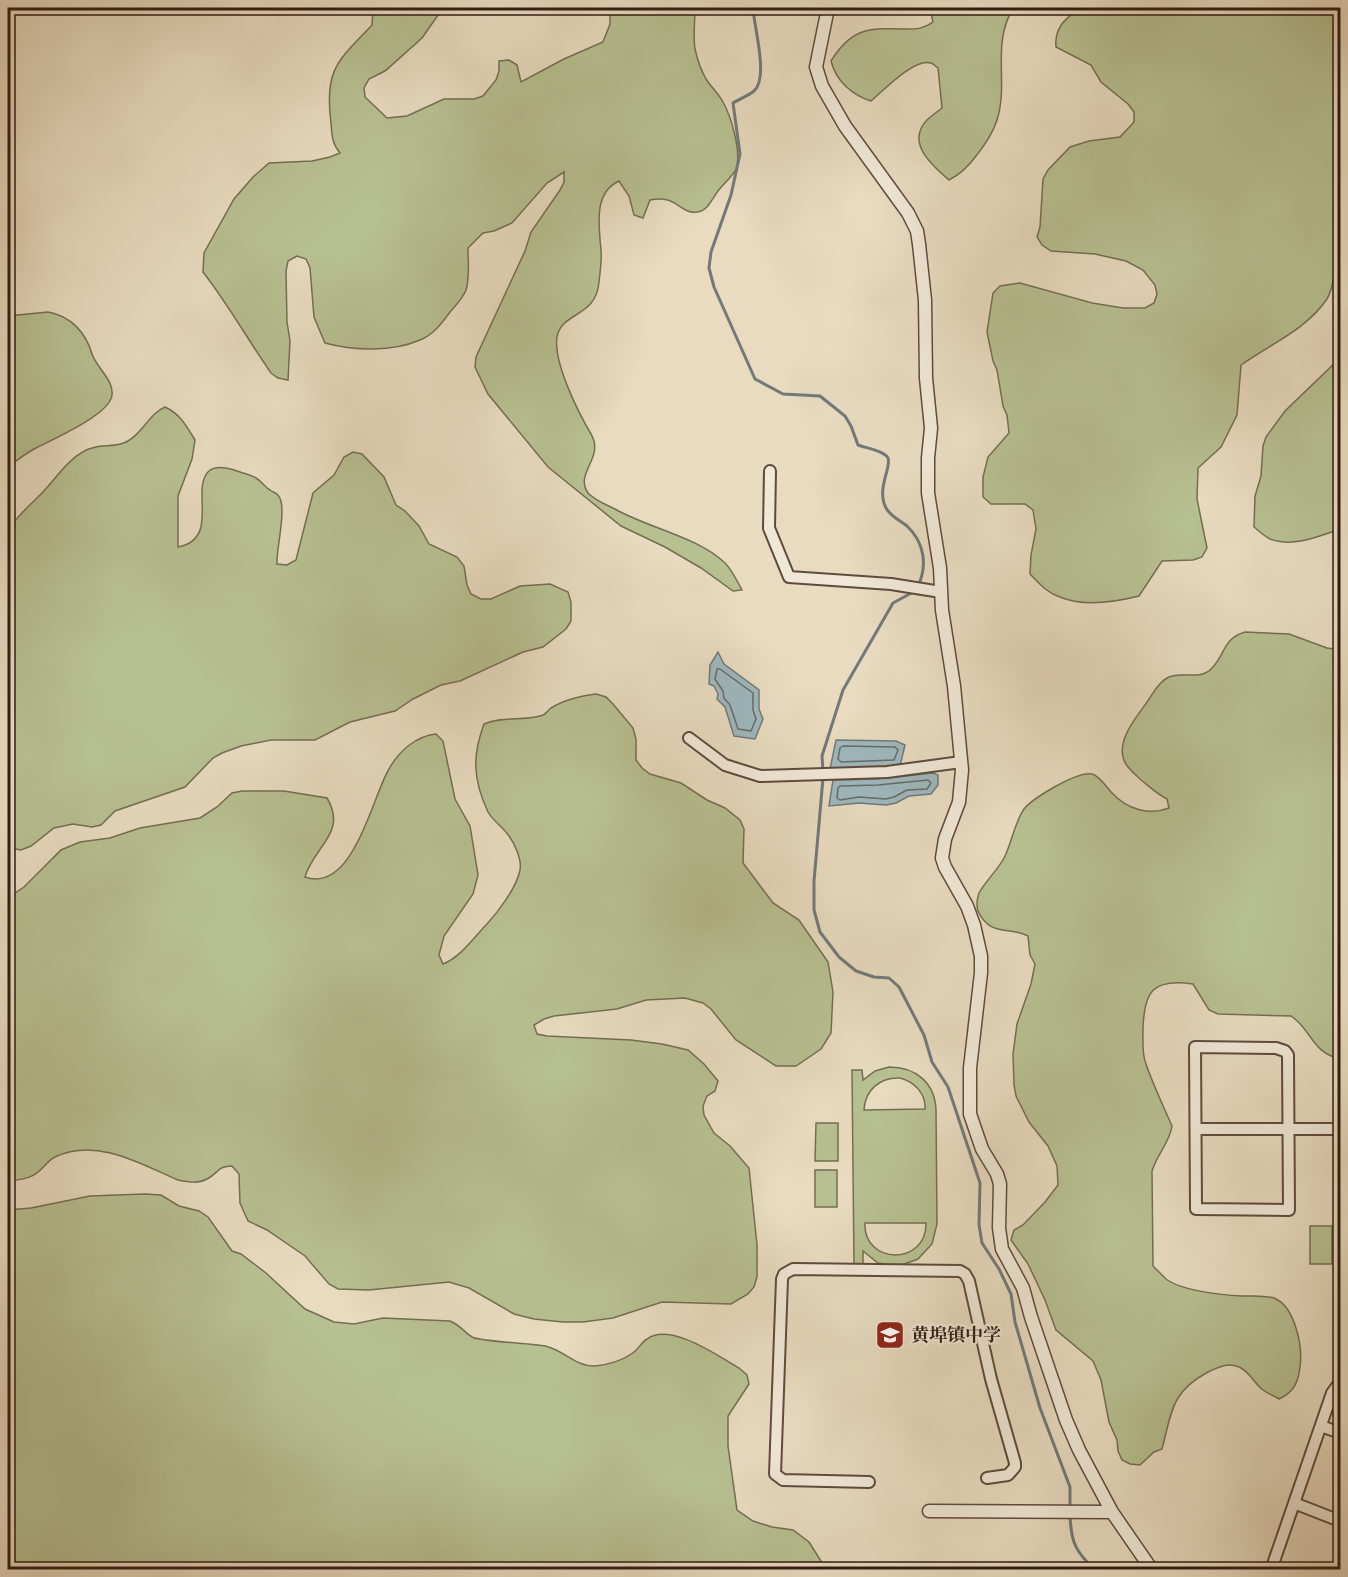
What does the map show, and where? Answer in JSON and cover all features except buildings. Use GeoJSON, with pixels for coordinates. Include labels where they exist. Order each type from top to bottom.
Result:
{"type":"FeatureCollection","features":[{"type":"Feature","properties":{"kind":"street"},"geometry":{"type":"LineString","coordinates":[[828,8],[816,67],[822,86],[845,126],[908,213],[917,231],[925,300],[926,378],[932,428],[928,458],[928,483],[940,568],[942,610],[954,686],[961,762],[961,792],[945,839],[942,858],[951,880],[967,906],[979,942],[981,973],[970,1068],[970,1114],[982,1149],[997,1174],[1000,1184],[999,1228],[1002,1249],[1023,1288],[1066,1420],[1112,1512],[1152,1569]]}},
{"type":"Feature","properties":{"kind":"street"},"geometry":{"type":"LineString","coordinates":[[770,471],[769,528],[789,577],[891,584],[941,592]]}},
{"type":"Feature","properties":{"kind":"street"},"geometry":{"type":"LineString","coordinates":[[689,738],[725,765],[760,776],[887,772],[961,762]]}},
{"type":"Feature","properties":{"kind":"street"},"geometry":{"type":"LineString","coordinates":[[1195,1047],[1276,1048],[1285,1052],[1289,1061],[1288,1210],[1196,1209],[1196,1129],[1195,1047]]}},
{"type":"Feature","properties":{"kind":"street"},"geometry":{"type":"LineString","coordinates":[[1196,1129],[1341,1129]]}},
{"type":"Feature","properties":{"kind":"street"},"geometry":{"type":"LineString","coordinates":[[869,1482],[783,1480],[775,1474],[782,1279],[788,1270],[960,1271],[965,1274],[969,1281],[1015,1463],[1015,1467],[1008,1475],[987,1478]]}},
{"type":"Feature","properties":{"kind":"street"},"geometry":{"type":"LineString","coordinates":[[1271,1569],[1332,1393],[1341,1382]]}},
{"type":"Feature","properties":{"kind":"street"},"geometry":{"type":"LineString","coordinates":[[1321,1426],[1341,1433]]}},
{"type":"Feature","properties":{"kind":"street"},"geometry":{"type":"LineString","coordinates":[[1294,1503],[1341,1521]]}},
{"type":"Feature","properties":{"kind":"street"},"geometry":{"type":"LineString","coordinates":[[929,1511],[1112,1512]]}},
{"type":"Feature","properties":{"kind":"green space"},"geometry":{"type":"Polygon","coordinates":[[[373,8],[443,8],[422,38],[385,71],[369,79],[364,88],[365,97],[387,118],[407,116],[444,99],[474,99],[483,96],[496,80],[499,61],[509,60],[517,65],[521,82],[564,59],[603,42],[610,24],[610,8],[695,8],[696,53],[704,76],[721,99],[729,116],[737,144],[736,169],[708,205],[697,212],[691,212],[666,200],[650,200],[643,218],[634,215],[629,196],[619,181],[611,186],[601,202],[599,231],[601,258],[597,294],[586,308],[565,322],[557,337],[557,347],[568,387],[594,443],[593,458],[585,479],[588,493],[628,516],[687,539],[714,554],[728,566],[742,590],[733,591],[701,568],[665,547],[621,526],[548,467],[488,394],[475,367],[476,357],[525,251],[531,232],[560,190],[564,182],[564,172],[547,183],[512,223],[483,233],[468,248],[468,280],[463,296],[433,332],[409,344],[373,349],[348,348],[325,343],[314,317],[310,268],[306,259],[297,256],[288,261],[286,271],[287,322],[290,341],[288,380],[278,378],[271,373],[203,272],[204,253],[234,199],[269,163],[312,161],[340,153],[334,143],[329,105],[332,78],[342,58],[372,25],[373,8]]]}},
{"type":"Feature","properties":{"kind":"green space"},"geometry":{"type":"Polygon","coordinates":[[[930,8],[1013,8],[1006,22],[1003,36],[1000,106],[995,125],[985,144],[970,164],[949,180],[929,161],[920,145],[919,137],[927,120],[942,108],[938,68],[931,63],[916,65],[871,101],[857,95],[841,81],[831,61],[847,42],[863,32],[882,29],[917,29],[933,22],[930,8]]]}},
{"type":"Feature","properties":{"kind":"green space"},"geometry":{"type":"Polygon","coordinates":[[[1083,8],[1340,8],[1340,264],[1336,267],[1329,296],[1318,310],[1298,328],[1241,365],[1237,415],[1221,447],[1198,468],[1197,499],[1207,548],[1202,557],[1193,560],[1162,561],[1139,596],[1089,603],[1055,595],[1030,574],[1036,529],[1033,510],[1025,504],[991,504],[983,497],[983,477],[988,457],[1009,433],[1007,415],[987,332],[993,293],[1000,286],[1020,283],[1092,303],[1123,308],[1145,308],[1154,303],[1157,294],[1155,285],[1143,270],[1126,261],[1095,254],[1051,251],[1042,245],[1037,237],[1040,227],[1043,179],[1048,170],[1070,147],[1089,141],[1120,137],[1134,122],[1134,112],[1128,104],[1101,82],[1091,65],[1056,47],[1057,34],[1062,23],[1083,8]]]}},
{"type":"Feature","properties":{"kind":"green space"},"geometry":{"type":"Polygon","coordinates":[[[48,312],[64,317],[82,333],[94,359],[108,379],[112,395],[109,403],[91,419],[31,451],[8,467],[8,316],[48,312]]]}},
{"type":"Feature","properties":{"kind":"green space"},"geometry":{"type":"Polygon","coordinates":[[[1340,358],[1340,529],[1297,542],[1270,539],[1254,527],[1255,496],[1261,476],[1263,446],[1266,437],[1285,411],[1340,358]]]}},
{"type":"Feature","properties":{"kind":"green space"},"geometry":{"type":"Polygon","coordinates":[[[165,407],[179,417],[195,440],[192,459],[178,496],[178,547],[191,542],[198,534],[202,513],[202,490],[208,472],[214,468],[224,468],[254,477],[278,495],[281,500],[282,517],[277,564],[287,565],[296,560],[313,493],[334,475],[344,457],[353,452],[362,454],[384,477],[396,505],[419,526],[429,544],[457,557],[464,566],[471,594],[481,599],[491,599],[520,586],[550,584],[568,592],[571,602],[571,621],[566,629],[543,647],[523,652],[460,681],[441,685],[395,711],[350,722],[315,740],[271,740],[241,746],[213,758],[185,787],[115,811],[101,825],[92,827],[73,824],[54,828],[31,846],[21,850],[11,848],[8,843],[8,531],[18,517],[77,456],[92,448],[128,441],[159,410],[165,407]]]}},
{"type":"Feature","properties":{"kind":"green space"},"geometry":{"type":"Polygon","coordinates":[[[1245,632],[1289,634],[1327,648],[1340,650],[1340,1059],[1330,1056],[1317,1046],[1291,1016],[1218,1014],[1209,1010],[1193,984],[1168,983],[1153,990],[1149,996],[1144,1016],[1143,1053],[1172,1126],[1152,1171],[1153,1266],[1166,1279],[1182,1287],[1224,1295],[1270,1297],[1281,1302],[1292,1318],[1299,1338],[1300,1367],[1294,1386],[1279,1399],[1263,1390],[1246,1371],[1239,1367],[1227,1365],[1208,1372],[1196,1379],[1180,1395],[1171,1413],[1162,1449],[1154,1452],[1140,1465],[1130,1464],[1122,1460],[1118,1451],[1117,1440],[1109,1422],[1101,1380],[1093,1361],[1056,1330],[1028,1264],[1011,1240],[1014,1230],[1023,1225],[1058,1185],[1057,1166],[1048,1146],[1029,1122],[1016,1096],[1014,1085],[1013,1054],[1017,1024],[1031,984],[1035,964],[1030,955],[1028,936],[1000,930],[988,924],[978,911],[977,900],[982,888],[1005,856],[1024,809],[1046,792],[1066,781],[1085,774],[1092,774],[1100,779],[1118,799],[1131,807],[1146,811],[1169,808],[1167,799],[1141,780],[1128,767],[1122,751],[1126,734],[1161,682],[1174,675],[1197,675],[1208,672],[1228,643],[1245,632]]]}},
{"type":"Feature","properties":{"kind":"green space"},"geometry":{"type":"Polygon","coordinates":[[[596,694],[606,697],[633,728],[636,739],[636,760],[642,768],[650,774],[681,783],[707,800],[725,808],[740,820],[744,829],[743,863],[773,903],[799,920],[828,962],[833,992],[831,1033],[821,1049],[796,1066],[776,1066],[736,1040],[711,1009],[703,1003],[685,998],[646,1000],[617,1009],[554,1016],[534,1025],[537,1034],[547,1036],[631,1040],[688,1050],[718,1081],[715,1091],[707,1096],[703,1106],[704,1115],[714,1133],[730,1146],[749,1168],[757,1245],[757,1277],[754,1287],[748,1294],[731,1304],[662,1302],[613,1318],[583,1322],[534,1319],[514,1314],[469,1288],[449,1282],[369,1290],[338,1289],[329,1284],[305,1256],[267,1230],[248,1221],[240,1203],[239,1174],[232,1166],[221,1169],[204,1181],[189,1182],[178,1180],[118,1155],[86,1150],[55,1157],[31,1176],[8,1181],[8,898],[24,887],[61,850],[80,842],[110,838],[140,828],[200,818],[232,793],[284,791],[327,798],[334,821],[327,839],[309,866],[305,877],[322,878],[336,871],[348,858],[368,820],[382,782],[398,756],[415,741],[436,734],[443,741],[455,799],[470,826],[478,875],[473,894],[444,936],[439,955],[443,964],[461,952],[491,919],[511,891],[520,870],[519,857],[514,843],[488,812],[479,789],[476,757],[484,724],[498,720],[542,715],[562,702],[596,694]]]}},
{"type":"Feature","properties":{"kind":"green space"},"geometry":{"type":"Polygon","coordinates":[[[889,1067],[915,1073],[928,1085],[935,1100],[937,1224],[932,1244],[918,1259],[899,1266],[878,1263],[863,1251],[863,1265],[854,1265],[852,1070],[862,1070],[863,1080],[875,1071],[889,1067]],[[900,1078],[886,1080],[875,1086],[867,1096],[864,1110],[925,1109],[924,1098],[918,1089],[910,1082],[900,1078]],[[865,1223],[867,1237],[874,1247],[884,1253],[895,1255],[907,1253],[917,1247],[924,1237],[926,1223],[865,1223]]]}},
{"type":"Feature","properties":{"kind":"green space"},"geometry":{"type":"Polygon","coordinates":[[[816,1123],[838,1123],[838,1161],[815,1161],[816,1123]]]}},
{"type":"Feature","properties":{"kind":"green space"},"geometry":{"type":"Polygon","coordinates":[[[815,1170],[837,1170],[837,1207],[815,1207],[815,1170]]]}},
{"type":"Feature","properties":{"kind":"green space"},"geometry":{"type":"Polygon","coordinates":[[[161,1195],[179,1206],[199,1211],[208,1217],[232,1251],[241,1254],[266,1273],[305,1309],[334,1322],[354,1324],[383,1318],[450,1321],[477,1339],[545,1346],[588,1366],[605,1365],[621,1360],[634,1352],[647,1339],[657,1335],[681,1338],[707,1349],[739,1368],[747,1375],[749,1384],[728,1416],[728,1446],[737,1510],[753,1521],[793,1530],[809,1542],[826,1569],[8,1569],[8,1210],[31,1208],[90,1196],[161,1195]]]}},
{"type":"Feature","properties":{"kind":"green space"},"geometry":{"type":"Polygon","coordinates":[[[1310,1226],[1332,1226],[1332,1264],[1310,1264],[1310,1226]]]}},
{"type":"Feature","properties":{"kind":"water"},"geometry":{"type":"Polygon","coordinates":[[[718,652],[724,664],[759,690],[759,709],[763,719],[755,739],[734,736],[725,707],[717,699],[718,694],[714,686],[709,684],[710,665],[718,652]]]}},
{"type":"Feature","properties":{"kind":"water"},"geometry":{"type":"Polygon","coordinates":[[[836,740],[896,741],[905,745],[900,766],[830,769],[836,740]]]}},
{"type":"Feature","properties":{"kind":"water"},"geometry":{"type":"Polygon","coordinates":[[[933,773],[938,775],[938,785],[931,794],[909,796],[886,805],[859,803],[829,806],[833,780],[877,779],[933,773]]]}},
{"type":"Feature","properties":{"kind":"waterway"},"geometry":{"type":"LineString","coordinates":[[753,8],[760,52],[760,75],[754,91],[733,103],[740,154],[731,195],[711,252],[709,268],[714,287],[755,379],[783,394],[820,396],[845,416],[858,445],[879,452],[888,458],[883,501],[888,511],[913,532],[921,546],[923,570],[918,586]]}},
{"type":"Feature","properties":{"kind":"waterway"},"geometry":{"type":"LineString","coordinates":[[823,771],[822,756],[843,690],[893,603],[915,591]]}},
{"type":"Feature","properties":{"kind":"waterway"},"geometry":{"type":"LineString","coordinates":[[823,778],[814,881],[814,910],[820,932],[839,957],[856,971],[874,977],[889,978],[899,987],[924,1035],[932,1062],[948,1087],[980,1183],[979,1225],[982,1243],[999,1269],[1011,1294],[1015,1322],[1040,1408],[1070,1487],[1070,1508]]}},
{"type":"Feature","properties":{"kind":"waterway"},"geometry":{"type":"LineString","coordinates":[[1070,1515],[1075,1546],[1095,1570]]}},
{"type":"Feature","properties":{"kind":"place","name":"黄埠镇中学"},"geometry":{"type":"Point","coordinates":[890,1335]}}]}
